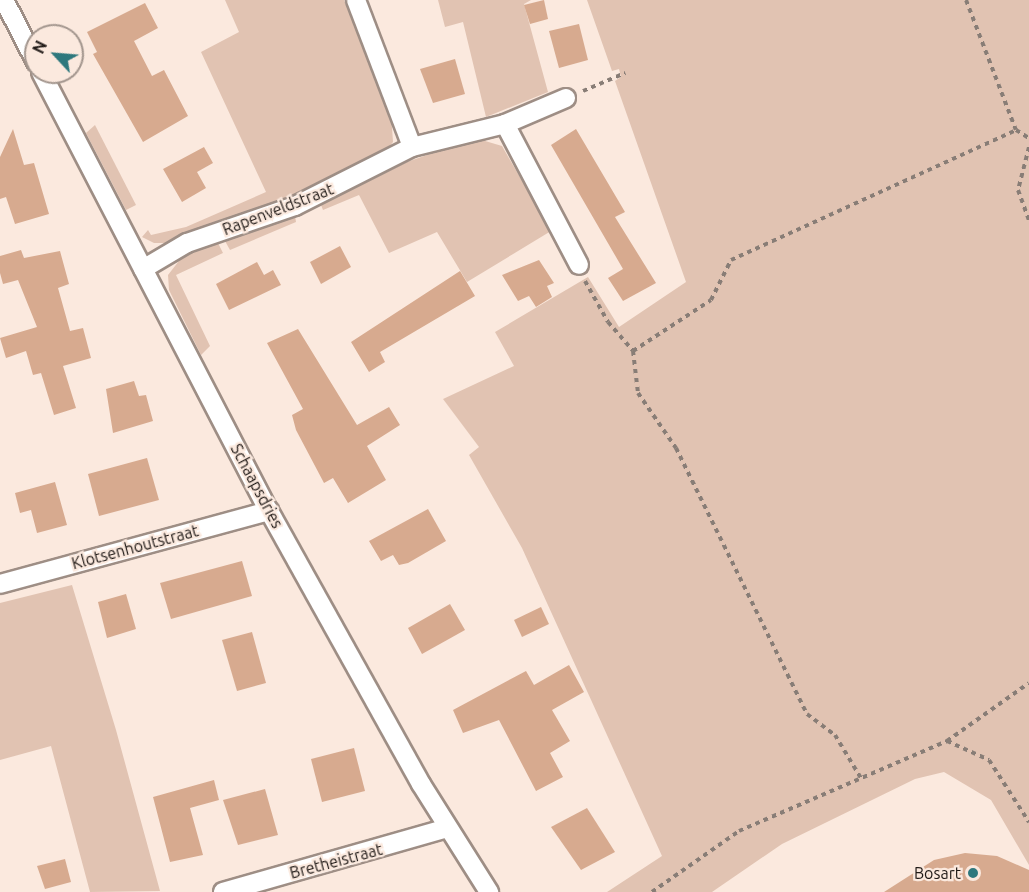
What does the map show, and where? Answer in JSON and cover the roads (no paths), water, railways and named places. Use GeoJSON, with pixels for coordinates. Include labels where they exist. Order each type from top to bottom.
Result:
{"type":"FeatureCollection","features":[{"type":"Feature","properties":{"kind":"street"},"geometry":{"type":"LineString","coordinates":[[4,0],[24,39]]}},
{"type":"Feature","properties":{"kind":"street"},"geometry":{"type":"LineString","coordinates":[[356,0],[412,147]]}},
{"type":"Feature","properties":{"kind":"street","name":"Schaapsdries"},"geometry":{"type":"LineString","coordinates":[[47,84],[269,511],[447,828],[489,892]]}},
{"type":"Feature","properties":{"kind":"street","name":"Rapenveldstraat"},"geometry":{"type":"LineString","coordinates":[[143,269],[187,243],[295,206],[412,147],[505,124],[566,98]]}},
{"type":"Feature","properties":{"kind":"street"},"geometry":{"type":"LineString","coordinates":[[505,124],[579,265]]}},
{"type":"Feature","properties":{"kind":"street","name":"Klotsenhoutstraat"},"geometry":{"type":"LineString","coordinates":[[0,584],[269,511]]}},
{"type":"Feature","properties":{"kind":"street","name":"Bretheistraat"},"geometry":{"type":"LineString","coordinates":[[223,892],[447,828]]}},
{"type":"Feature","properties":{"kind":"place","name":"Bosart"},"geometry":{"type":"Point","coordinates":[973,873]}}]}
